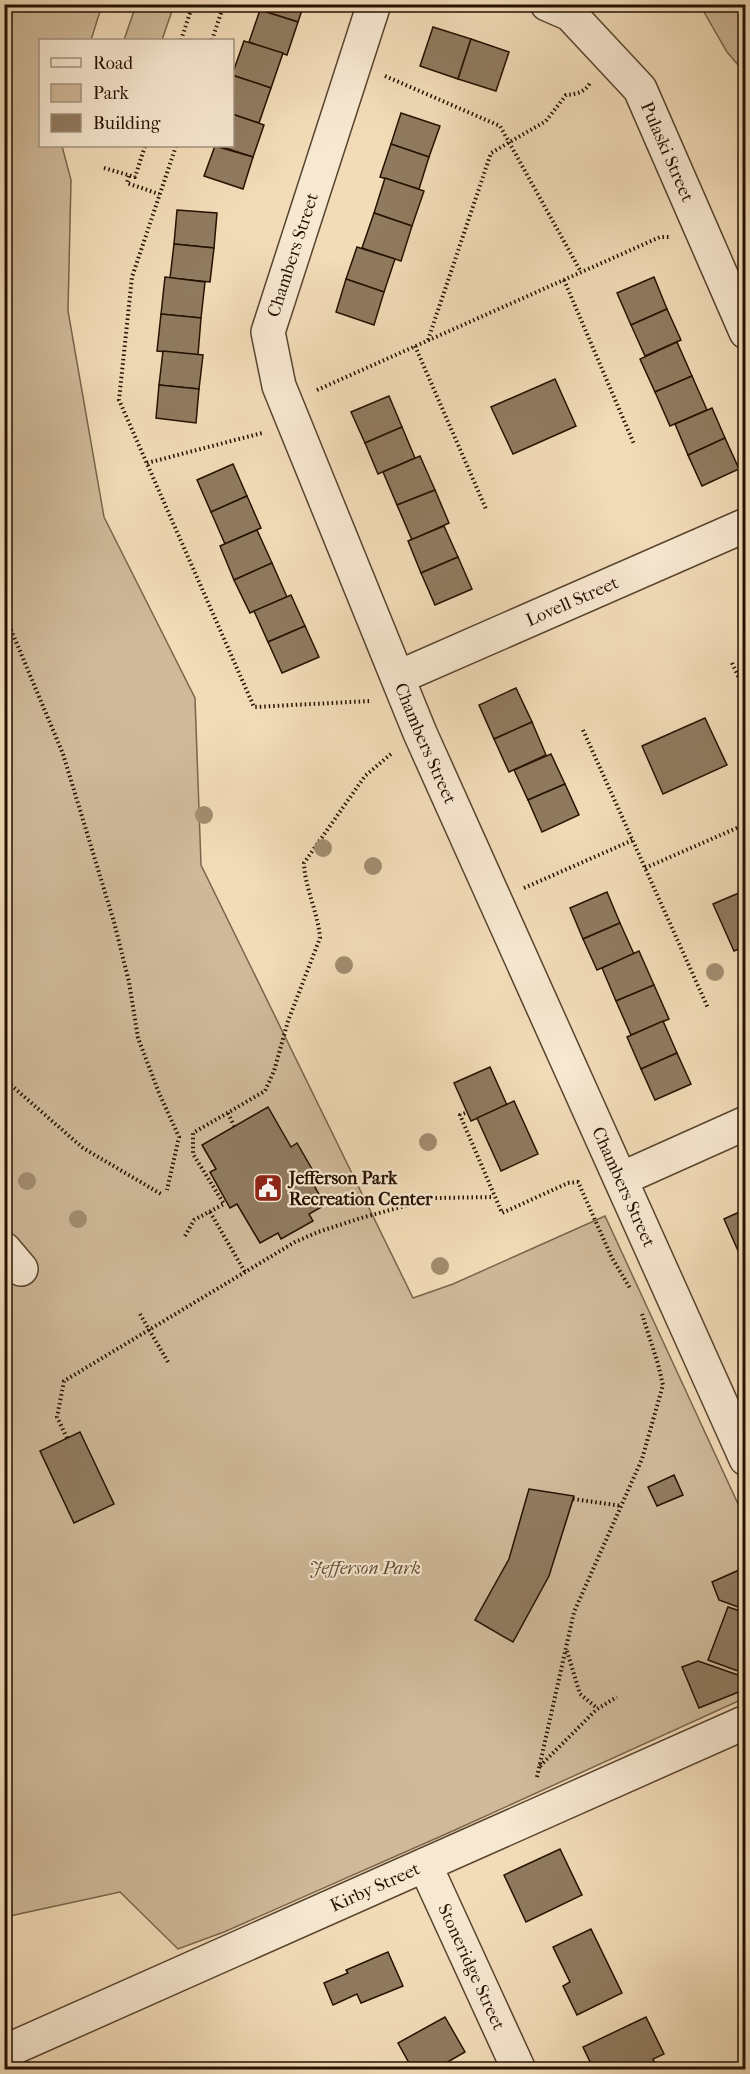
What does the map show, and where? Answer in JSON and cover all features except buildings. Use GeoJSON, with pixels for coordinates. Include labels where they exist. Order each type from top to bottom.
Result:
{"type":"FeatureCollection","features":[{"type":"Feature","properties":{"kind":"street","name":"Chambers Street"},"geometry":{"type":"LineString","coordinates":[[374,4],[268,332],[279,386],[390,689],[420,733],[746,1459]]}},
{"type":"Feature","properties":{"kind":"street","name":"Pulaski Street"},"geometry":{"type":"LineString","coordinates":[[547,4],[570,14],[640,89],[746,332]]}},
{"type":"Feature","properties":{"kind":"street","name":"Lovell Street"},"geometry":{"type":"LineString","coordinates":[[390,689],[746,525]]}},
{"type":"Feature","properties":{"kind":"street"},"geometry":{"type":"LineString","coordinates":[[621,1179],[746,1123]]}},
{"type":"Feature","properties":{"kind":"street","name":"Kirby Street"},"geometry":{"type":"LineString","coordinates":[[8,2054],[746,1722]]}},
{"type":"Feature","properties":{"kind":"street","name":"Stoneridge Street"},"geometry":{"type":"LineString","coordinates":[[425,1865],[519,2070]]}},
{"type":"Feature","properties":{"kind":"path"},"geometry":{"type":"LineString","coordinates":[[181,39],[193,4]]}},
{"type":"Feature","properties":{"kind":"path"},"geometry":{"type":"LineString","coordinates":[[212,39],[224,4]]}},
{"type":"Feature","properties":{"kind":"path"},"geometry":{"type":"LineString","coordinates":[[376,72],[500,126],[581,272]]}},
{"type":"Feature","properties":{"kind":"path"},"geometry":{"type":"LineString","coordinates":[[428,341],[491,153],[546,121],[566,95],[578,94],[587,88],[591,83],[591,76]]}},
{"type":"Feature","properties":{"kind":"path"},"geometry":{"type":"LineString","coordinates":[[104,168],[135,177],[146,147]]}},
{"type":"Feature","properties":{"kind":"path"},"geometry":{"type":"LineString","coordinates":[[176,147],[132,277],[119,400],[254,707],[390,689]]}},
{"type":"Feature","properties":{"kind":"path"},"geometry":{"type":"LineString","coordinates":[[129,176],[127,183],[159,194]]}},
{"type":"Feature","properties":{"kind":"path"},"geometry":{"type":"LineString","coordinates":[[315,391],[660,237],[677,238]]}},
{"type":"Feature","properties":{"kind":"path"},"geometry":{"type":"LineString","coordinates":[[564,280],[634,444]]}},
{"type":"Feature","properties":{"kind":"path"},"geometry":{"type":"LineString","coordinates":[[415,346],[486,509]]}},
{"type":"Feature","properties":{"kind":"path"},"geometry":{"type":"LineString","coordinates":[[147,463],[262,433]]}},
{"type":"Feature","properties":{"kind":"path"},"geometry":{"type":"LineString","coordinates":[[4,613],[63,754],[114,922],[129,982],[138,1038],[179,1137],[167,1190]]}},
{"type":"Feature","properties":{"kind":"path"},"geometry":{"type":"LineString","coordinates":[[732,663],[746,693]]}},
{"type":"Feature","properties":{"kind":"path"},"geometry":{"type":"LineString","coordinates":[[583,730],[708,1008]]}},
{"type":"Feature","properties":{"kind":"path"},"geometry":{"type":"LineString","coordinates":[[185,1236],[194,1220],[224,1204],[192,1154],[193,1133],[265,1091],[274,1071],[288,1021],[320,938],[319,926],[304,873],[304,863],[365,776],[401,746]]}},
{"type":"Feature","properties":{"kind":"path"},"geometry":{"type":"LineString","coordinates":[[645,868],[746,824]]}},
{"type":"Feature","properties":{"kind":"path"},"geometry":{"type":"LineString","coordinates":[[521,890],[633,840]]}},
{"type":"Feature","properties":{"kind":"path"},"geometry":{"type":"LineString","coordinates":[[4,1079],[83,1148],[161,1194]]}},
{"type":"Feature","properties":{"kind":"path"},"geometry":{"type":"LineString","coordinates":[[228,1113],[234,1126]]}},
{"type":"Feature","properties":{"kind":"path"},"geometry":{"type":"LineString","coordinates":[[465,1113],[460,1115],[502,1212],[568,1183],[578,1182],[612,1258],[630,1288]]}},
{"type":"Feature","properties":{"kind":"path"},"geometry":{"type":"LineString","coordinates":[[67,1438],[57,1417],[64,1381],[295,1242],[361,1218],[434,1198],[494,1197]]}},
{"type":"Feature","properties":{"kind":"path"},"geometry":{"type":"LineString","coordinates":[[210,1212],[245,1272]]}},
{"type":"Feature","properties":{"kind":"path"},"geometry":{"type":"LineString","coordinates":[[536,1784],[574,1612],[642,1459],[663,1385],[640,1309]]}},
{"type":"Feature","properties":{"kind":"path"},"geometry":{"type":"LineString","coordinates":[[140,1314],[168,1362]]}},
{"type":"Feature","properties":{"kind":"path"},"geometry":{"type":"LineString","coordinates":[[573,1499],[622,1506]]}},
{"type":"Feature","properties":{"kind":"path"},"geometry":{"type":"LineString","coordinates":[[567,1650],[580,1694],[597,1708]]}},
{"type":"Feature","properties":{"kind":"path"},"geometry":{"type":"LineString","coordinates":[[540,1766],[597,1708],[617,1697]]}},
{"type":"Feature","properties":{"kind":"green space","name":"Jefferson Park"},"geometry":{"type":"Polygon","coordinates":[[[5,5],[102,5],[91,39],[39,39],[39,147],[62,147],[71,180],[68,311],[104,517],[195,698],[201,865],[413,1298],[453,1284],[605,1216],[745,1519],[745,1698],[455,1830],[224,1932],[178,1949],[120,1892],[5,1917],[5,5]]]}},
{"type":"Feature","properties":{"kind":"green space"},"geometry":{"type":"Polygon","coordinates":[[[136,5],[174,5],[162,39],[124,39],[136,5]]]}},
{"type":"Feature","properties":{"kind":"green space"},"geometry":{"type":"Polygon","coordinates":[[[700,5],[745,5],[745,73],[727,52],[700,5]]]}},
{"type":"Feature","properties":{"kind":"place","name":"Jefferson Park Recreation Center"},"geometry":{"type":"Point","coordinates":[268,1188]}}]}
